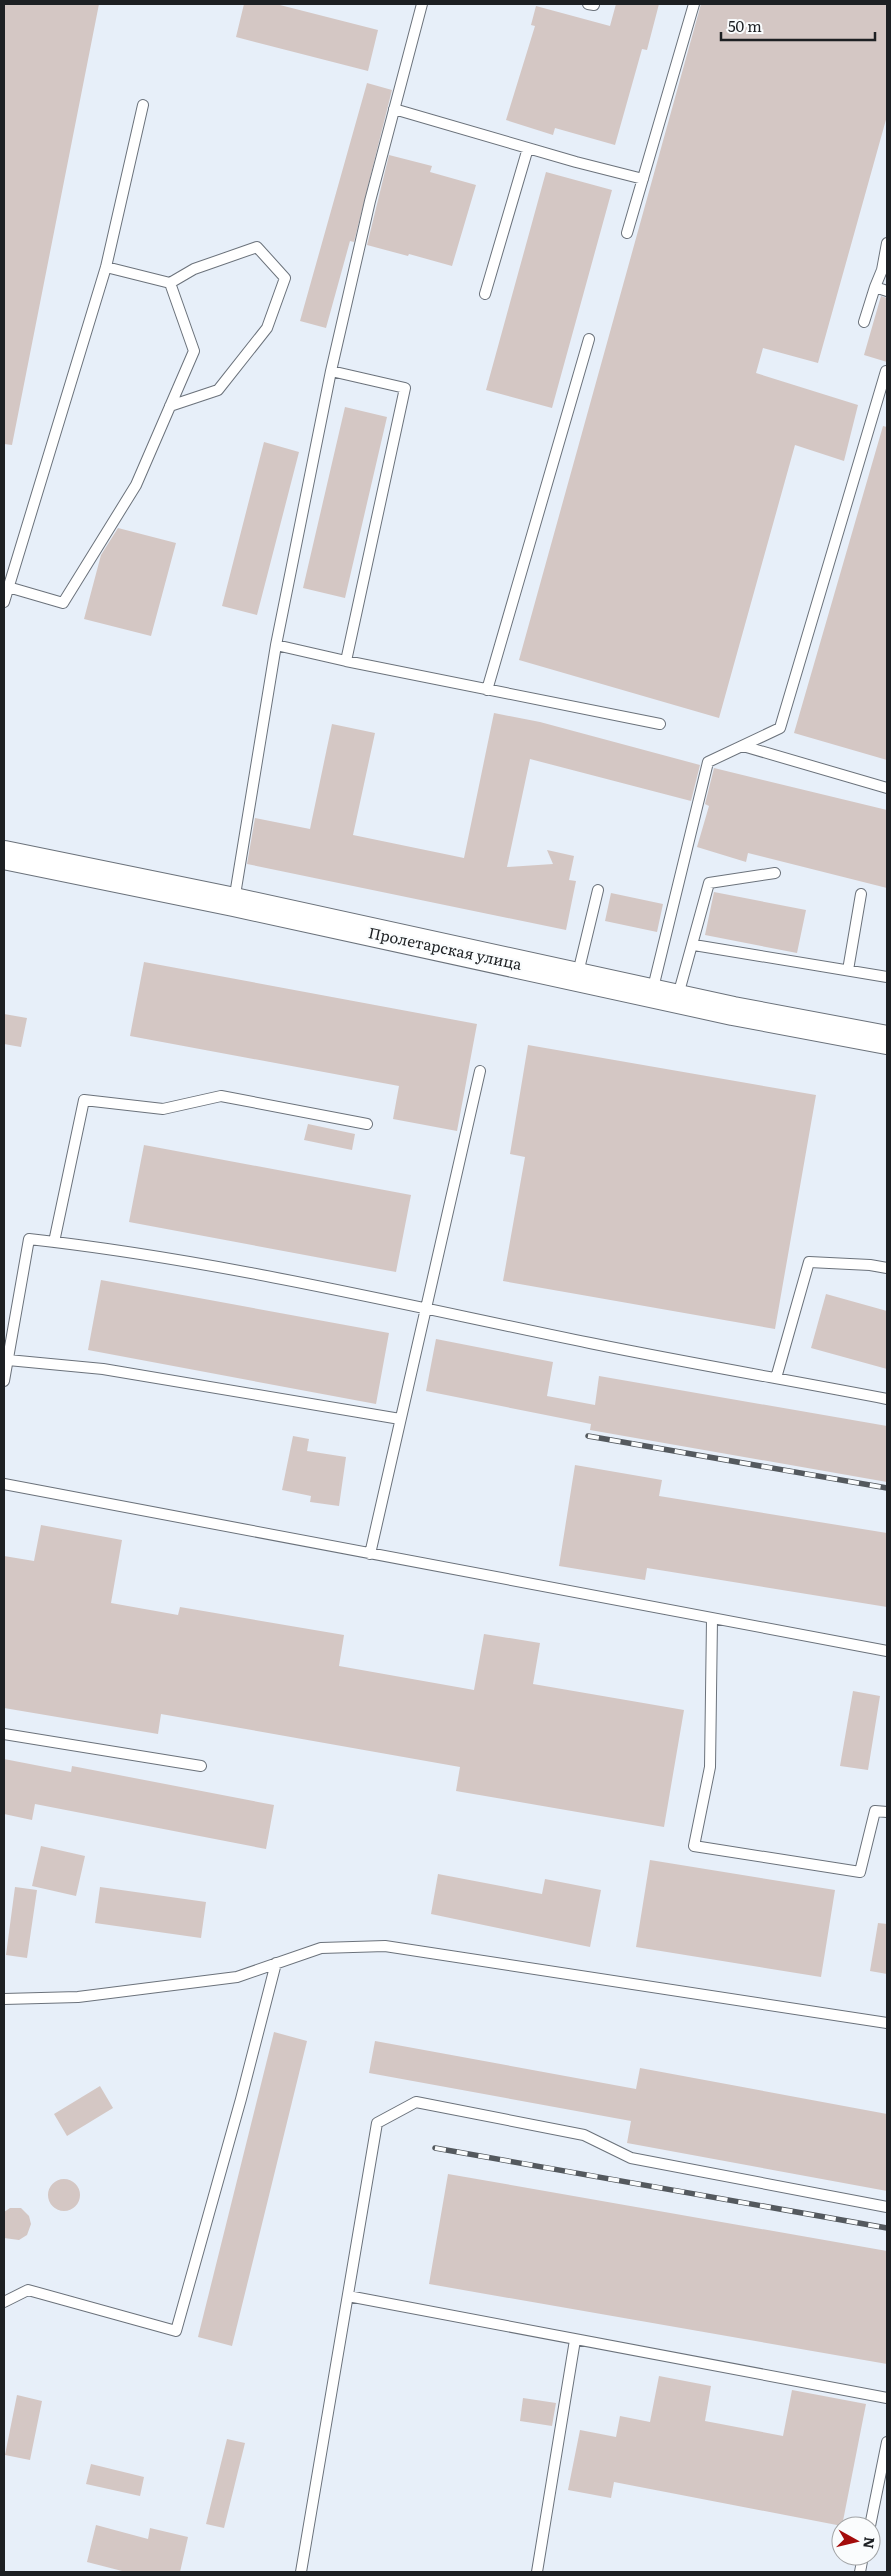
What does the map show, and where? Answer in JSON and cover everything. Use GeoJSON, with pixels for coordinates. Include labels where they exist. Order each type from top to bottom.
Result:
{"type":"FeatureCollection","features":[{"type":"Feature","properties":{"kind":"street","name":"Пролетарская улица"},"geometry":{"type":"LineString","coordinates":[[4,855],[234,902],[664,997],[887,1040]]}},
{"type":"Feature","properties":{"kind":"lane"},"geometry":{"type":"LineString","coordinates":[[234,902],[276,645],[331,371],[370,202],[422,4]]}},
{"type":"Feature","properties":{"kind":"lane"},"geometry":{"type":"LineString","coordinates":[[627,233],[694,4]]}},
{"type":"Feature","properties":{"kind":"lane"},"geometry":{"type":"LineString","coordinates":[[4,602],[106,267],[143,104]]}},
{"type":"Feature","properties":{"kind":"lane"},"geometry":{"type":"LineString","coordinates":[[394,109],[643,179]]}},
{"type":"Feature","properties":{"kind":"lane"},"geometry":{"type":"LineString","coordinates":[[485,294],[528,148]]}},
{"type":"Feature","properties":{"kind":"lane"},"geometry":{"type":"LineString","coordinates":[[864,322],[882,270],[887,243]]}},
{"type":"Feature","properties":{"kind":"lane"},"geometry":{"type":"LineString","coordinates":[[106,267],[170,283],[194,269],[257,247],[285,278],[267,328],[218,390],[170,406]]}},
{"type":"Feature","properties":{"kind":"lane"},"geometry":{"type":"LineString","coordinates":[[8,587],[63,603],[136,485],[194,351],[170,283]]}},
{"type":"Feature","properties":{"kind":"lane"},"geometry":{"type":"LineString","coordinates":[[875,287],[887,291]]}},
{"type":"Feature","properties":{"kind":"lane"},"geometry":{"type":"LineString","coordinates":[[486,690],[589,339]]}},
{"type":"Feature","properties":{"kind":"lane"},"geometry":{"type":"LineString","coordinates":[[664,997],[708,762],[780,728],[886,370]]}},
{"type":"Feature","properties":{"kind":"lane"},"geometry":{"type":"LineString","coordinates":[[331,371],[404,388],[346,661]]}},
{"type":"Feature","properties":{"kind":"lane"},"geometry":{"type":"LineString","coordinates":[[276,645],[486,690],[660,724]]}},
{"type":"Feature","properties":{"kind":"lane"},"geometry":{"type":"LineString","coordinates":[[743,746],[887,788]]}},
{"type":"Feature","properties":{"kind":"lane"},"geometry":{"type":"LineString","coordinates":[[664,997],[694,945],[710,883],[776,873]]}},
{"type":"Feature","properties":{"kind":"lane"},"geometry":{"type":"LineString","coordinates":[[577,978],[598,890]]}},
{"type":"Feature","properties":{"kind":"lane"},"geometry":{"type":"LineString","coordinates":[[848,970],[862,894]]}},
{"type":"Feature","properties":{"kind":"lane"},"geometry":{"type":"LineString","coordinates":[[694,945],[887,977]]}},
{"type":"Feature","properties":{"kind":"lane"},"geometry":{"type":"LineString","coordinates":[[370,1554],[480,1071]]}},
{"type":"Feature","properties":{"kind":"lane"},"geometry":{"type":"LineString","coordinates":[[54,1242],[84,1100],[163,1110],[221,1096],[367,1124]]}},
{"type":"Feature","properties":{"kind":"lane"},"geometry":{"type":"LineString","coordinates":[[4,1381],[29,1239],[101,1247],[426,1307],[590,1343],[887,1398]]}},
{"type":"Feature","properties":{"kind":"lane"},"geometry":{"type":"LineString","coordinates":[[776,1378],[809,1262],[870,1265],[887,1268]]}},
{"type":"Feature","properties":{"kind":"lane"},"geometry":{"type":"LineString","coordinates":[[8,1360],[104,1369],[400,1419]]}},
{"type":"Feature","properties":{"kind":"lane"},"geometry":{"type":"LineString","coordinates":[[4,1484],[887,1651]]}},
{"type":"Feature","properties":{"kind":"lane"},"geometry":{"type":"LineString","coordinates":[[712,1619],[710,1766],[694,1846],[860,1872],[875,1812],[887,1812]]}},
{"type":"Feature","properties":{"kind":"lane"},"geometry":{"type":"LineString","coordinates":[[4,1734],[201,1766]]}},
{"type":"Feature","properties":{"kind":"lane"},"geometry":{"type":"LineString","coordinates":[[4,1999],[78,1997],[237,1977],[320,1948],[385,1946],[887,2023]]}},
{"type":"Feature","properties":{"kind":"lane"},"geometry":{"type":"LineString","coordinates":[[4,2302],[28,2290],[176,2330],[242,2099],[276,1963]]}},
{"type":"Feature","properties":{"kind":"lane"},"geometry":{"type":"LineString","coordinates":[[301,2572],[377,2123],[416,2102],[584,2135],[631,2158],[887,2207]]}},
{"type":"Feature","properties":{"kind":"lane"},"geometry":{"type":"LineString","coordinates":[[348,2296],[887,2398]]}},
{"type":"Feature","properties":{"kind":"lane"},"geometry":{"type":"LineString","coordinates":[[536,2572],[575,2340]]}},
{"type":"Feature","properties":{"kind":"lane"},"geometry":{"type":"LineString","coordinates":[[872,2516],[887,2442]]}},
{"type":"Feature","properties":{"kind":"building"},"geometry":{"type":"Polygon","coordinates":[[[4,4],[99,4],[12,445],[4,444],[4,4]]]}},
{"type":"Feature","properties":{"kind":"building"},"geometry":{"type":"Polygon","coordinates":[[[244,4],[276,4],[378,30],[368,71],[236,37],[244,4]]]}},
{"type":"Feature","properties":{"kind":"building"},"geometry":{"type":"Polygon","coordinates":[[[616,4],[659,4],[647,50],[642,49],[615,145],[555,128],[553,135],[506,120],[535,26],[531,25],[536,6],[610,26],[616,4]]]}},
{"type":"Feature","properties":{"kind":"building"},"geometry":{"type":"Polygon","coordinates":[[[701,4],[887,4],[887,116],[818,363],[763,348],[756,373],[858,405],[844,461],[795,445],[719,718],[519,660],[701,4]]]}},
{"type":"Feature","properties":{"kind":"building"},"geometry":{"type":"Polygon","coordinates":[[[367,83],[392,90],[354,242],[350,241],[326,328],[300,321],[367,83]]]}},
{"type":"Feature","properties":{"kind":"building"},"geometry":{"type":"Polygon","coordinates":[[[389,155],[432,166],[430,172],[476,185],[452,266],[367,245],[389,155]]]}},
{"type":"Feature","properties":{"kind":"building"},"geometry":{"type":"Polygon","coordinates":[[[546,172],[612,190],[552,408],[486,390],[546,172]]]}},
{"type":"Feature","properties":{"kind":"building"},"geometry":{"type":"Polygon","coordinates":[[[881,296],[887,298],[887,362],[864,355],[881,296]]]}},
{"type":"Feature","properties":{"kind":"building"},"geometry":{"type":"Polygon","coordinates":[[[345,407],[387,417],[345,598],[303,588],[345,407]]]}},
{"type":"Feature","properties":{"kind":"building"},"geometry":{"type":"Polygon","coordinates":[[[883,426],[887,427],[887,760],[794,733],[883,426]]]}},
{"type":"Feature","properties":{"kind":"building"},"geometry":{"type":"Polygon","coordinates":[[[264,442],[299,452],[257,615],[222,606],[264,442]]]}},
{"type":"Feature","properties":{"kind":"building"},"geometry":{"type":"Polygon","coordinates":[[[118,528],[176,543],[151,636],[84,619],[101,555],[118,528]]]}},
{"type":"Feature","properties":{"kind":"building"},"geometry":{"type":"Polygon","coordinates":[[[494,713],[540,722],[700,765],[691,801],[530,759],[507,867],[553,864],[547,850],[574,856],[569,880],[576,881],[566,930],[247,864],[255,818],[310,829],[332,724],[375,733],[353,835],[464,858],[494,713]]]}},
{"type":"Feature","properties":{"kind":"building"},"geometry":{"type":"Polygon","coordinates":[[[714,768],[887,810],[887,888],[748,853],[746,862],[697,847],[709,806],[705,804],[714,768]]]}},
{"type":"Feature","properties":{"kind":"building"},"geometry":{"type":"Polygon","coordinates":[[[714,892],[806,910],[797,953],[705,935],[714,892]]]}},
{"type":"Feature","properties":{"kind":"building"},"geometry":{"type":"Polygon","coordinates":[[[611,893],[663,904],[657,932],[605,921],[611,893]]]}},
{"type":"Feature","properties":{"kind":"building"},"geometry":{"type":"Polygon","coordinates":[[[144,962],[477,1024],[457,1131],[393,1119],[399,1086],[130,1036],[144,962]]]}},
{"type":"Feature","properties":{"kind":"building"},"geometry":{"type":"Polygon","coordinates":[[[4,1014],[27,1018],[21,1047],[4,1044],[4,1014]]]}},
{"type":"Feature","properties":{"kind":"building"},"geometry":{"type":"Polygon","coordinates":[[[528,1045],[816,1095],[775,1329],[503,1281],[525,1157],[510,1154],[528,1045]]]}},
{"type":"Feature","properties":{"kind":"building"},"geometry":{"type":"Polygon","coordinates":[[[308,1124],[355,1134],[352,1150],[304,1140],[308,1124]]]}},
{"type":"Feature","properties":{"kind":"building"},"geometry":{"type":"Polygon","coordinates":[[[144,1145],[411,1195],[396,1272],[129,1222],[144,1145]]]}},
{"type":"Feature","properties":{"kind":"building"},"geometry":{"type":"Polygon","coordinates":[[[101,1280],[389,1333],[376,1404],[88,1350],[101,1280]]]}},
{"type":"Feature","properties":{"kind":"building"},"geometry":{"type":"Polygon","coordinates":[[[826,1294],[887,1311],[887,1369],[811,1348],[826,1294]]]}},
{"type":"Feature","properties":{"kind":"building"},"geometry":{"type":"Polygon","coordinates":[[[436,1339],[553,1362],[547,1396],[595,1405],[599,1376],[887,1426],[887,1482],[590,1430],[591,1424],[426,1391],[436,1339]]]}},
{"type":"Feature","properties":{"kind":"building"},"geometry":{"type":"Polygon","coordinates":[[[293,1436],[309,1439],[307,1451],[346,1457],[339,1506],[310,1502],[311,1496],[282,1490],[293,1436]]]}},
{"type":"Feature","properties":{"kind":"building"},"geometry":{"type":"Polygon","coordinates":[[[575,1465],[662,1480],[659,1496],[887,1533],[887,1607],[647,1568],[645,1580],[559,1566],[575,1465]]]}},
{"type":"Feature","properties":{"kind":"building"},"geometry":{"type":"Polygon","coordinates":[[[41,1525],[122,1540],[111,1603],[178,1615],[180,1607],[344,1635],[339,1666],[474,1690],[484,1634],[540,1643],[533,1684],[684,1710],[664,1827],[456,1791],[460,1767],[161,1714],[158,1734],[4,1708],[4,1556],[34,1561],[41,1525]]]}},
{"type":"Feature","properties":{"kind":"building"},"geometry":{"type":"Polygon","coordinates":[[[853,1691],[880,1696],[868,1770],[840,1766],[853,1691]]]}},
{"type":"Feature","properties":{"kind":"building"},"geometry":{"type":"Polygon","coordinates":[[[4,1759],[71,1772],[72,1766],[274,1805],[266,1849],[35,1804],[32,1820],[4,1814],[4,1759]]]}},
{"type":"Feature","properties":{"kind":"building"},"geometry":{"type":"Polygon","coordinates":[[[41,1846],[85,1856],[76,1896],[32,1886],[41,1846]]]}},
{"type":"Feature","properties":{"kind":"building"},"geometry":{"type":"Polygon","coordinates":[[[650,1860],[835,1890],[821,1977],[636,1947],[650,1860]]]}},
{"type":"Feature","properties":{"kind":"building"},"geometry":{"type":"Polygon","coordinates":[[[438,1874],[542,1894],[545,1879],[601,1890],[590,1947],[431,1914],[438,1874]]]}},
{"type":"Feature","properties":{"kind":"building"},"geometry":{"type":"Polygon","coordinates":[[[15,1887],[37,1890],[27,1958],[6,1955],[15,1887]]]}},
{"type":"Feature","properties":{"kind":"building"},"geometry":{"type":"Polygon","coordinates":[[[100,1887],[206,1902],[201,1938],[95,1923],[100,1887]]]}},
{"type":"Feature","properties":{"kind":"building"},"geometry":{"type":"Polygon","coordinates":[[[878,1923],[887,1924],[887,1974],[870,1971],[878,1923]]]}},
{"type":"Feature","properties":{"kind":"building"},"geometry":{"type":"Polygon","coordinates":[[[274,2032],[307,2041],[232,2346],[198,2337],[274,2032]]]}},
{"type":"Feature","properties":{"kind":"building"},"geometry":{"type":"Polygon","coordinates":[[[375,2041],[636,2089],[640,2068],[887,2114],[887,2191],[627,2143],[631,2121],[369,2073],[375,2041]]]}},
{"type":"Feature","properties":{"kind":"building"},"geometry":{"type":"Polygon","coordinates":[[[100,2086],[113,2108],[67,2136],[54,2114],[100,2086]]]}},
{"type":"Feature","properties":{"kind":"building"},"geometry":{"type":"Polygon","coordinates":[[[448,2174],[887,2251],[887,2364],[429,2284],[448,2174]]]}},
{"type":"Feature","properties":{"kind":"building"},"geometry":{"type":"Polygon","coordinates":[[[64,2179],[70,2180],[75,2184],[79,2189],[79,2201],[75,2206],[70,2210],[64,2211],[58,2210],[53,2206],[49,2201],[48,2195],[49,2189],[53,2184],[58,2180],[64,2179]]]}},
{"type":"Feature","properties":{"kind":"building"},"geometry":{"type":"Polygon","coordinates":[[[10,2208],[21,2208],[29,2216],[31,2224],[27,2235],[19,2240],[4,2238],[4,2212],[10,2208]]]}},
{"type":"Feature","properties":{"kind":"building"},"geometry":{"type":"Polygon","coordinates":[[[659,2376],[711,2386],[705,2421],[783,2436],[792,2390],[866,2404],[844,2516],[831,2516],[831,2524],[614,2482],[611,2498],[568,2490],[580,2430],[616,2437],[620,2416],[650,2422],[659,2376]]]}},
{"type":"Feature","properties":{"kind":"building"},"geometry":{"type":"Polygon","coordinates":[[[17,2395],[42,2401],[30,2460],[5,2455],[17,2395]]]}},
{"type":"Feature","properties":{"kind":"building"},"geometry":{"type":"Polygon","coordinates":[[[523,2398],[556,2403],[552,2426],[520,2421],[523,2398]]]}},
{"type":"Feature","properties":{"kind":"building"},"geometry":{"type":"Polygon","coordinates":[[[227,2439],[245,2443],[224,2528],[206,2524],[227,2439]]]}},
{"type":"Feature","properties":{"kind":"building"},"geometry":{"type":"Polygon","coordinates":[[[91,2464],[144,2477],[140,2496],[86,2484],[91,2464]]]}},
{"type":"Feature","properties":{"kind":"building"},"geometry":{"type":"Polygon","coordinates":[[[96,2525],[148,2539],[150,2528],[188,2537],[180,2572],[126,2572],[87,2562],[96,2525]]]}},
{"type":"Feature","properties":{"kind":"railway"},"geometry":{"type":"LineString","coordinates":[[588,1436],[887,1488]]}},
{"type":"Feature","properties":{"kind":"railway"},"geometry":{"type":"LineString","coordinates":[[435,2148],[887,2228]]}}]}
